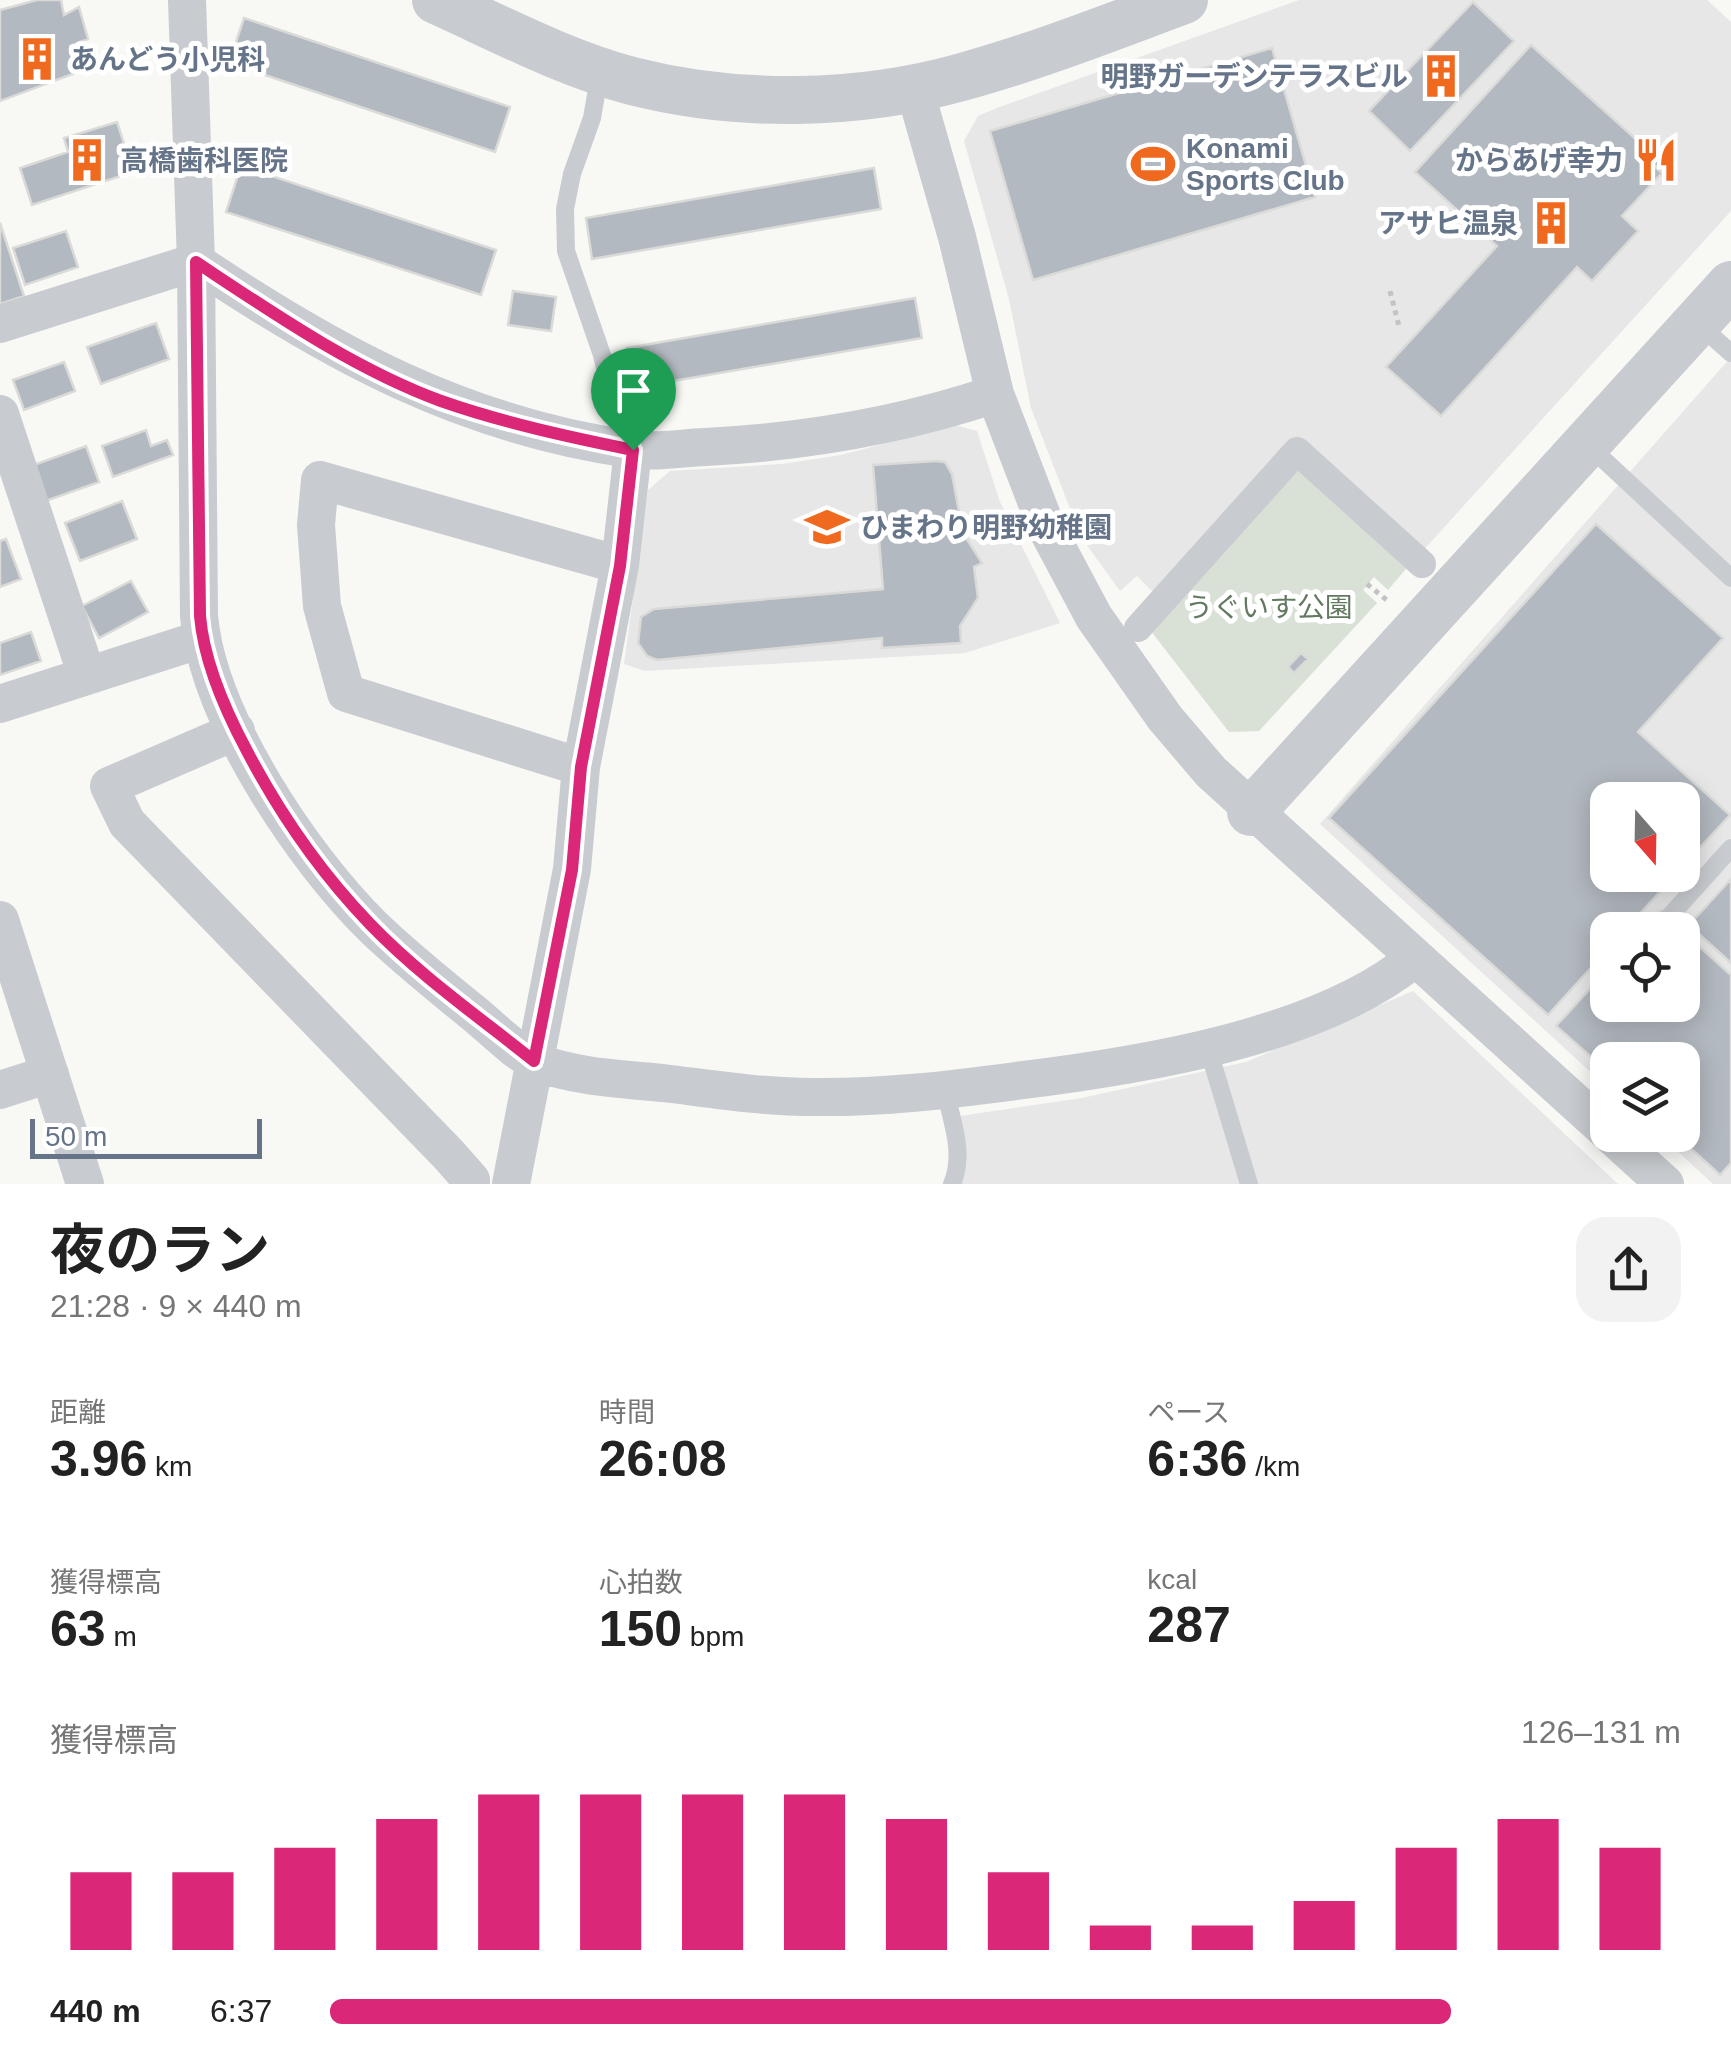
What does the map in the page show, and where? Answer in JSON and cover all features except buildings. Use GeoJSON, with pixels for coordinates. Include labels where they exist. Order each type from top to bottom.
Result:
{"type":"FeatureCollection","features":[{"type":"Feature","properties":{"kind":"street"},"geometry":{"type":"LineString","coordinates":[[188,0],[202,639],[236,731],[280,809],[339,890],[413,963],[534,1061],[597,1075],[758,1095],[874,1097],[945,1090],[1105,1070],[1208,1048],[1324,1009],[1395,974],[1416,958]]}},
{"type":"Feature","properties":{"kind":"street"},"geometry":{"type":"LineString","coordinates":[[436,0],[600,71],[676,90],[765,99],[858,96],[959,78],[1184,0]]}},
{"type":"Feature","properties":{"kind":"street"},"geometry":{"type":"LineString","coordinates":[[914,87],[957,238],[994,394],[1046,529],[1094,616],[1165,718],[1211,772],[1590,1117]]}},
{"type":"Feature","properties":{"kind":"street"},"geometry":{"type":"LineString","coordinates":[[0,324],[196,262],[348,357],[439,400],[529,427],[633,450],[827,436],[994,394]]}},
{"type":"Feature","properties":{"kind":"street"},"geometry":{"type":"LineString","coordinates":[[1251,812],[1586,444],[1714,338],[1731,285]]}},
{"type":"Feature","properties":{"kind":"street"},"geometry":{"type":"LineString","coordinates":[[0,414],[87,676]]}},
{"type":"Feature","properties":{"kind":"street"},"geometry":{"type":"LineString","coordinates":[[511,1184],[572,870],[581,767],[620,566],[633,450]]}},
{"type":"Feature","properties":{"kind":"street"},"geometry":{"type":"LineString","coordinates":[[1138,628],[1297,452],[1422,564]]}},
{"type":"Feature","properties":{"kind":"street"},"geometry":{"type":"LineString","coordinates":[[581,767],[346,693],[322,606],[316,526],[320,480],[620,566]]}},
{"type":"Feature","properties":{"kind":"street"},"geometry":{"type":"LineString","coordinates":[[0,704],[202,639]]}},
{"type":"Feature","properties":{"kind":"street"},"geometry":{"type":"LineString","coordinates":[[236,731],[110,786],[115,804],[127,823],[472,1180],[471,1184]]}},
{"type":"Feature","properties":{"kind":"street"},"geometry":{"type":"LineString","coordinates":[[0,920],[85,1184]]}},
{"type":"Feature","properties":{"kind":"street"},"geometry":{"type":"LineString","coordinates":[[0,1090],[50,1074]]}},
{"type":"Feature","properties":{"kind":"street"},"geometry":{"type":"LineString","coordinates":[[1629,1152],[1665,1184]]}},
{"type":"Feature","properties":{"kind":"lane"},"geometry":{"type":"LineString","coordinates":[[600,71],[592,118],[572,174],[565,209],[566,251],[602,355],[618,425],[633,450]]}},
{"type":"Feature","properties":{"kind":"lane"},"geometry":{"type":"LineString","coordinates":[[1586,444],[1731,578]]}},
{"type":"Feature","properties":{"kind":"lane"},"geometry":{"type":"LineString","coordinates":[[1673,912],[1731,848]]}},
{"type":"Feature","properties":{"kind":"lane"},"geometry":{"type":"LineString","coordinates":[[1208,1048],[1249,1184]]}},
{"type":"Feature","properties":{"kind":"lane"},"geometry":{"type":"LineString","coordinates":[[945,1090],[958,1148],[952,1184]]}},
{"type":"Feature","properties":{"kind":"path"},"geometry":{"type":"LineString","coordinates":[[1390,291],[1399,326]]}},
{"type":"Feature","properties":{"kind":"path"},"geometry":{"type":"LineString","coordinates":[[1368,584],[1388,602]]}},
{"type":"Feature","properties":{"kind":"shaded area"},"geometry":{"type":"Polygon","coordinates":[[[1299,0],[1707,0],[1731,22],[1731,211],[1419,555],[1158,597],[1137,576],[1120,591],[1081,537],[1031,408],[1009,299],[964,141],[978,116],[997,108],[1299,0]]]}},
{"type":"Feature","properties":{"kind":"shaded area"},"geometry":{"type":"Polygon","coordinates":[[[1731,357],[1731,1184],[1713,1184],[1678,1152],[1700,1152],[1700,1042],[1590,1042],[1590,1071],[1320,824],[1731,357]]]}},
{"type":"Feature","properties":{"kind":"shaded area","name":"ひまわり明野幼稚園"},"geometry":{"type":"Polygon","coordinates":[[[955,425],[977,431],[1000,502],[1060,623],[965,653],[645,671],[624,664],[648,490],[670,471],[782,464],[841,455],[955,425]]]}},
{"type":"Feature","properties":{"kind":"shaded area"},"geometry":{"type":"Polygon","coordinates":[[[1413,991],[1618,1184],[958,1184],[960,1116],[1082,1098],[1246,1062],[1413,991]]]}},
{"type":"Feature","properties":{"kind":"green space","name":"うぐいす公園"},"geometry":{"type":"Polygon","coordinates":[[[1298,460],[1411,563],[1388,590],[1374,577],[1363,590],[1377,603],[1259,731],[1229,732],[1147,626],[1298,460]]]}},
{"type":"Feature","properties":{"kind":"place","name":"あんどう小児科"},"geometry":{"type":"Point","coordinates":[37,59]}},
{"type":"Feature","properties":{"kind":"place","name":"明野ガーデンテラスビル"},"geometry":{"type":"Point","coordinates":[1441,76]}},
{"type":"Feature","properties":{"kind":"place","name":"高橋歯科医院"},"geometry":{"type":"Point","coordinates":[87,160]}},
{"type":"Feature","properties":{"kind":"place","name":"からあげ幸力"},"geometry":{"type":"Point","coordinates":[1656,160]}},
{"type":"Feature","properties":{"kind":"place","name":"Konami Sports Club"},"geometry":{"type":"Point","coordinates":[1153,164]}},
{"type":"Feature","properties":{"kind":"place","name":"アサヒ温泉"},"geometry":{"type":"Point","coordinates":[1551,223]}},
{"type":"Feature","properties":{"kind":"place","name":"ひまわり明野幼稚園"},"geometry":{"type":"Point","coordinates":[827,527]}},
{"type":"Feature","properties":{"kind":"route"},"geometry":{"type":"LineString","coordinates":[[196,262],[348,357],[439,400],[529,427],[633,450],[620,566],[581,767],[572,870],[534,1061],[413,963],[328,878],[280,809],[224,704],[202,639],[200,616],[196,262]]}}]}
